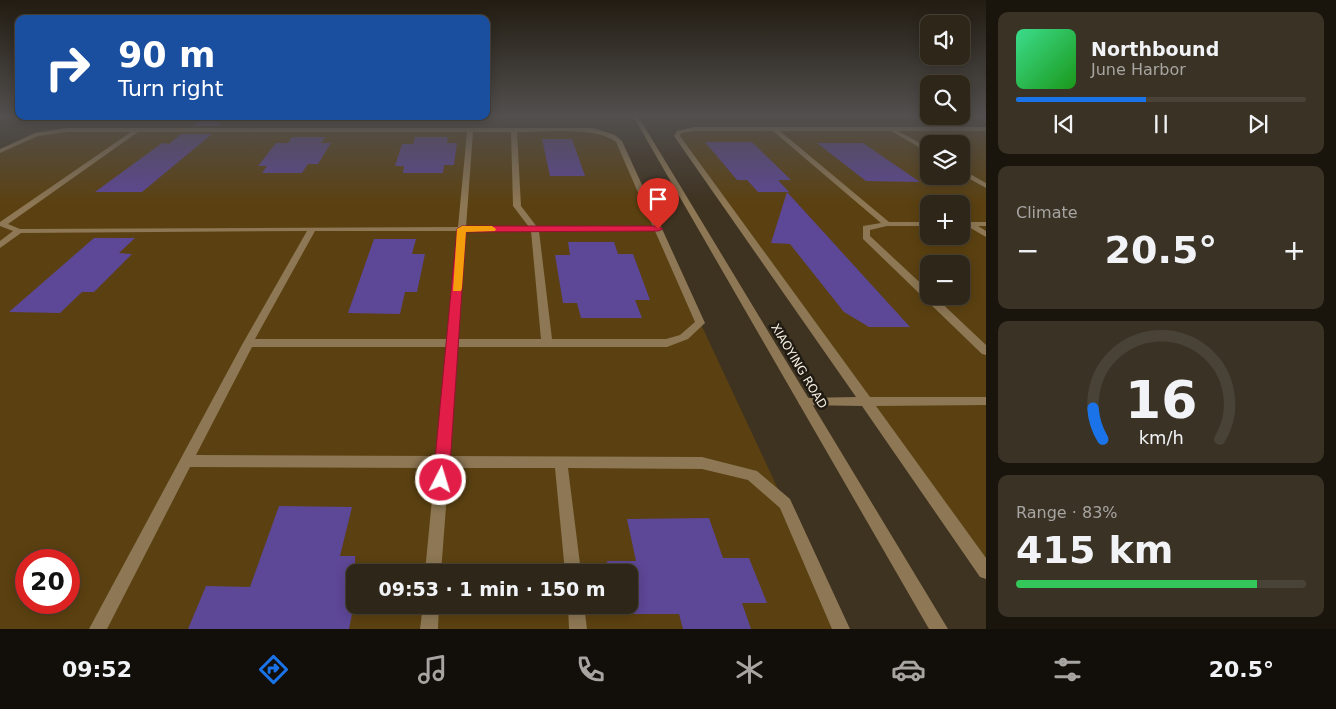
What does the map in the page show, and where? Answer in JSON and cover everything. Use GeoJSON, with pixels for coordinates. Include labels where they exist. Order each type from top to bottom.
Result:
{"type":"FeatureCollection","features":[{"type":"Feature","properties":{"kind":"street"},"geometry":{"type":"LineString","coordinates":[[1,224],[115,145]]}},
{"type":"Feature","properties":{"kind":"street"},"geometry":{"type":"LineString","coordinates":[[434,564],[469,145]]}},
{"type":"Feature","properties":{"kind":"street"},"geometry":{"type":"LineString","coordinates":[[515,145],[517,206],[535,229],[547,343]]}},
{"type":"Feature","properties":{"kind":"street"},"geometry":{"type":"LineString","coordinates":[[248,343],[667,343],[684,337],[700,323],[621,145]]}},
{"type":"Feature","properties":{"kind":"street","name":"XIAOYING ROAD"},"geometry":{"type":"LineString","coordinates":[[652,145],[938,629]]}},
{"type":"Feature","properties":{"kind":"street"},"geometry":{"type":"LineString","coordinates":[[684,145],[986,571]]}},
{"type":"Feature","properties":{"kind":"street"},"geometry":{"type":"LineString","coordinates":[[793,145],[887,224]]}},
{"type":"Feature","properties":{"kind":"street"},"geometry":{"type":"LineString","coordinates":[[970,176],[986,186]]}},
{"type":"Feature","properties":{"kind":"street"},"geometry":{"type":"LineString","coordinates":[[1,224],[19,231],[658,229]]}},
{"type":"Feature","properties":{"kind":"street"},"geometry":{"type":"LineString","coordinates":[[920,224],[887,224],[866,228],[866,237],[986,351]]}},
{"type":"Feature","properties":{"kind":"street"},"geometry":{"type":"LineString","coordinates":[[970,224],[986,224]]}},
{"type":"Feature","properties":{"kind":"street"},"geometry":{"type":"LineString","coordinates":[[970,227],[986,235]]}},
{"type":"Feature","properties":{"kind":"street"},"geometry":{"type":"LineString","coordinates":[[98,629],[248,343],[312,229]]}},
{"type":"Feature","properties":{"kind":"street"},"geometry":{"type":"LineString","coordinates":[[0,245],[19,231]]}},
{"type":"Feature","properties":{"kind":"street"},"geometry":{"type":"LineString","coordinates":[[804,402],[986,401]]}},
{"type":"Feature","properties":{"kind":"street"},"geometry":{"type":"LineString","coordinates":[[186,461],[702,463],[752,476],[785,504],[841,629]]}},
{"type":"Feature","properties":{"kind":"street"},"geometry":{"type":"LineString","coordinates":[[561,462],[572,564]]}},
{"type":"Feature","properties":{"kind":"street"},"geometry":{"type":"LineString","coordinates":[[429,629],[430,614]]}},
{"type":"Feature","properties":{"kind":"street"},"geometry":{"type":"LineString","coordinates":[[577,614],[578,629]]}},
{"type":"Feature","properties":{"kind":"shaded area"},"geometry":{"type":"Polygon","coordinates":[[[12,145],[617,145],[785,504],[841,629],[0,629],[0,151],[12,145]]]}},
{"type":"Feature","properties":{"kind":"shaded area"},"geometry":{"type":"Polygon","coordinates":[[[684,145],[920,145],[920,185],[970,185],[970,145],[986,145],[986,571],[684,145]]]}},
{"type":"Feature","properties":{"kind":"building"},"geometry":{"type":"Polygon","coordinates":[[[159,145],[198,145],[142,192],[95,192],[159,145]]]}},
{"type":"Feature","properties":{"kind":"building"},"geometry":{"type":"Polygon","coordinates":[[[274,145],[330,145],[318,164],[308,164],[302,173],[262,173],[267,166],[258,166],[274,145]]]}},
{"type":"Feature","properties":{"kind":"building"},"geometry":{"type":"Polygon","coordinates":[[[402,145],[457,145],[454,165],[444,165],[443,173],[403,173],[404,166],[395,166],[402,145]]]}},
{"type":"Feature","properties":{"kind":"building"},"geometry":{"type":"Polygon","coordinates":[[[543,145],[574,145],[585,176],[550,176],[543,145]]]}},
{"type":"Feature","properties":{"kind":"building"},"geometry":{"type":"Polygon","coordinates":[[[708,145],[755,145],[791,180],[778,180],[789,192],[758,192],[747,180],[737,180],[708,145]]]}},
{"type":"Feature","properties":{"kind":"building"},"geometry":{"type":"Polygon","coordinates":[[[820,145],[866,145],[920,182],[866,181],[820,145]]]}},
{"type":"Feature","properties":{"kind":"building"},"geometry":{"type":"Polygon","coordinates":[[[787,192],[910,327],[869,327],[844,312],[790,244],[771,243],[787,192]]]}},
{"type":"Feature","properties":{"kind":"building"},"geometry":{"type":"Polygon","coordinates":[[[94,238],[135,238],[119,253],[132,254],[94,292],[82,292],[60,313],[9,312],[94,238]]]}},
{"type":"Feature","properties":{"kind":"building"},"geometry":{"type":"Polygon","coordinates":[[[374,239],[416,239],[412,254],[425,254],[417,292],[405,292],[400,314],[348,313],[374,239]]]}},
{"type":"Feature","properties":{"kind":"building"},"geometry":{"type":"Polygon","coordinates":[[[568,242],[614,242],[618,254],[633,254],[650,300],[635,300],[642,318],[581,318],[577,303],[563,303],[555,255],[570,255],[568,242]]]}},
{"type":"Feature","properties":{"kind":"building"},"geometry":{"type":"Polygon","coordinates":[[[279,506],[352,507],[340,556],[355,556],[355,564],[346,564],[346,614],[352,614],[349,629],[188,629],[206,586],[250,587],[279,506]]]}},
{"type":"Feature","properties":{"kind":"building"},"geometry":{"type":"Polygon","coordinates":[[[709,518],[723,558],[749,558],[767,603],[742,603],[751,629],[683,629],[679,614],[638,614],[638,564],[608,564],[607,561],[636,561],[627,519],[709,518]]]}},
{"type":"Feature","properties":{"kind":"slow traffic"},"geometry":{"type":"LineString","coordinates":[[457,288],[462,229],[492,229]]}},
{"type":"Feature","properties":{"kind":"route"},"geometry":{"type":"LineString","coordinates":[[441,480],[462,229],[658,229]]}}]}
